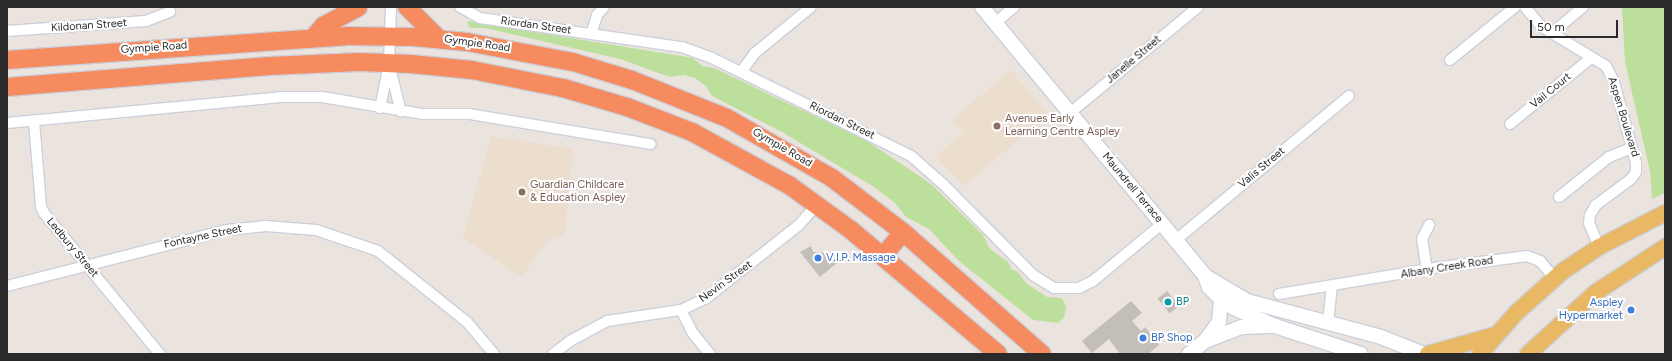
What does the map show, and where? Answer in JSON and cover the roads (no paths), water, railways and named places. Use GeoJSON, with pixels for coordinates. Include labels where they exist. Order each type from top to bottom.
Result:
{"type":"FeatureCollection","features":[{"type":"Feature","properties":{"kind":"highway"},"geometry":{"type":"LineString","coordinates":[[315,36],[323,26],[358,7]]}},
{"type":"Feature","properties":{"kind":"highway"},"geometry":{"type":"LineString","coordinates":[[407,7],[439,39]]}},
{"type":"Feature","properties":{"kind":"highway","name":"Gympie Road"},"geometry":{"type":"LineString","coordinates":[[7,60],[315,36],[389,36],[439,39],[497,46],[573,62],[632,80],[694,104],[762,136],[832,178],[903,232],[1042,354]]}},
{"type":"Feature","properties":{"kind":"highway"},"geometry":{"type":"LineString","coordinates":[[7,87],[291,65],[389,64],[445,67],[510,76],[620,105],[692,132],[756,165],[817,204],[883,256],[998,354]]}},
{"type":"Feature","properties":{"kind":"highway"},"geometry":{"type":"LineString","coordinates":[[883,256],[903,232]]}},
{"type":"Feature","properties":{"kind":"main road","name":"Maundrell Terrace"},"geometry":{"type":"LineString","coordinates":[[982,7],[1176,240],[1205,276],[1210,287],[1221,299],[1234,308],[1276,326],[1361,354]]}},
{"type":"Feature","properties":{"kind":"main road"},"geometry":{"type":"LineString","coordinates":[[1480,354],[1495,335],[1554,278],[1599,247],[1665,213]]}},
{"type":"Feature","properties":{"kind":"main road"},"geometry":{"type":"LineString","coordinates":[[1528,354],[1595,293],[1665,247]]}},
{"type":"Feature","properties":{"kind":"main road","name":"Maundrell Terrace"},"geometry":{"type":"LineString","coordinates":[[1205,276],[1240,298],[1381,337],[1424,354]]}},
{"type":"Feature","properties":{"kind":"main road"},"geometry":{"type":"LineString","coordinates":[[1189,354],[1205,341],[1221,319],[1221,299]]}},
{"type":"Feature","properties":{"kind":"main road"},"geometry":{"type":"LineString","coordinates":[[1205,341],[1242,327],[1276,326]]}},
{"type":"Feature","properties":{"kind":"main road"},"geometry":{"type":"LineString","coordinates":[[1428,354],[1495,335]]}},
{"type":"Feature","properties":{"kind":"street"},"geometry":{"type":"LineString","coordinates":[[380,108],[389,64],[391,7]]}},
{"type":"Feature","properties":{"kind":"street","name":"Riordan Street"},"geometry":{"type":"LineString","coordinates":[[460,7],[480,18],[682,47],[698,52],[741,72],[911,156],[944,185],[1033,275],[1054,288],[1079,288],[1093,281],[1162,224]]}},
{"type":"Feature","properties":{"kind":"street"},"geometry":{"type":"LineString","coordinates":[[591,34],[597,15],[604,7]]}},
{"type":"Feature","properties":{"kind":"street"},"geometry":{"type":"LineString","coordinates":[[741,72],[756,53],[811,7]]}},
{"type":"Feature","properties":{"kind":"street"},"geometry":{"type":"LineString","coordinates":[[995,23],[1014,7]]}},
{"type":"Feature","properties":{"kind":"street","name":"Janelle Street"},"geometry":{"type":"LineString","coordinates":[[1070,113],[1198,7]]}},
{"type":"Feature","properties":{"kind":"street"},"geometry":{"type":"LineString","coordinates":[[1450,60],[1515,7]]}},
{"type":"Feature","properties":{"kind":"street","name":"Aspen Boulevard"},"geometry":{"type":"LineString","coordinates":[[1525,7],[1542,27],[1606,66],[1614,82],[1636,163],[1636,172],[1631,179],[1596,205],[1590,215],[1589,223],[1599,247]]}},
{"type":"Feature","properties":{"kind":"street"},"geometry":{"type":"LineString","coordinates":[[1552,33],[1583,7]]}},
{"type":"Feature","properties":{"kind":"street","name":"Kildonan Street"},"geometry":{"type":"LineString","coordinates":[[7,31],[146,21],[170,12]]}},
{"type":"Feature","properties":{"kind":"street","name":"Vail Court"},"geometry":{"type":"LineString","coordinates":[[1510,124],[1591,58]]}},
{"type":"Feature","properties":{"kind":"street"},"geometry":{"type":"LineString","coordinates":[[389,64],[401,112]]}},
{"type":"Feature","properties":{"kind":"street","name":"Valis Street"},"geometry":{"type":"LineString","coordinates":[[1176,240],[1349,96]]}},
{"type":"Feature","properties":{"kind":"street"},"geometry":{"type":"LineString","coordinates":[[7,123],[281,97],[322,97],[401,112],[438,115],[464,113],[650,144]]}},
{"type":"Feature","properties":{"kind":"street","name":"Ledbury Street"},"geometry":{"type":"LineString","coordinates":[[34,121],[41,207],[160,354]]}},
{"type":"Feature","properties":{"kind":"street"},"geometry":{"type":"LineString","coordinates":[[1559,197],[1609,157],[1631,148]]}},
{"type":"Feature","properties":{"kind":"street","name":"Nevin Street"},"geometry":{"type":"LineString","coordinates":[[553,354],[570,341],[607,321],[681,310],[705,299],[725,285],[800,224],[817,204]]}},
{"type":"Feature","properties":{"kind":"street"},"geometry":{"type":"LineString","coordinates":[[1427,270],[1422,239],[1429,225]]}},
{"type":"Feature","properties":{"kind":"street","name":"Fontayne Street"},"geometry":{"type":"LineString","coordinates":[[7,286],[227,230],[266,226],[316,230],[378,251],[467,322],[494,354]]}},
{"type":"Feature","properties":{"kind":"street","name":"Albany Creek Road"},"geometry":{"type":"LineString","coordinates":[[1279,294],[1332,287],[1427,270],[1530,256],[1540,261],[1554,278]]}},
{"type":"Feature","properties":{"kind":"street"},"geometry":{"type":"LineString","coordinates":[[1328,323],[1332,287]]}},
{"type":"Feature","properties":{"kind":"street"},"geometry":{"type":"LineString","coordinates":[[681,310],[692,332],[710,354]]}},
{"type":"Feature","properties":{"kind":"place","name":"Avenues Early Learning Centre Aspley"},"geometry":{"type":"Point","coordinates":[997,126]}},
{"type":"Feature","properties":{"kind":"place","name":"Guardian Childcare & Education Aspley"},"geometry":{"type":"Point","coordinates":[522,192]}},
{"type":"Feature","properties":{"kind":"place","name":"V.I.P. Massage"},"geometry":{"type":"Point","coordinates":[818,258]}},
{"type":"Feature","properties":{"kind":"place","name":"BP"},"geometry":{"type":"Point","coordinates":[1168,302]}},
{"type":"Feature","properties":{"kind":"place","name":"Aspley Hypermarket"},"geometry":{"type":"Point","coordinates":[1631,310]}},
{"type":"Feature","properties":{"kind":"place","name":"BP Shop"},"geometry":{"type":"Point","coordinates":[1143,338]}}]}
